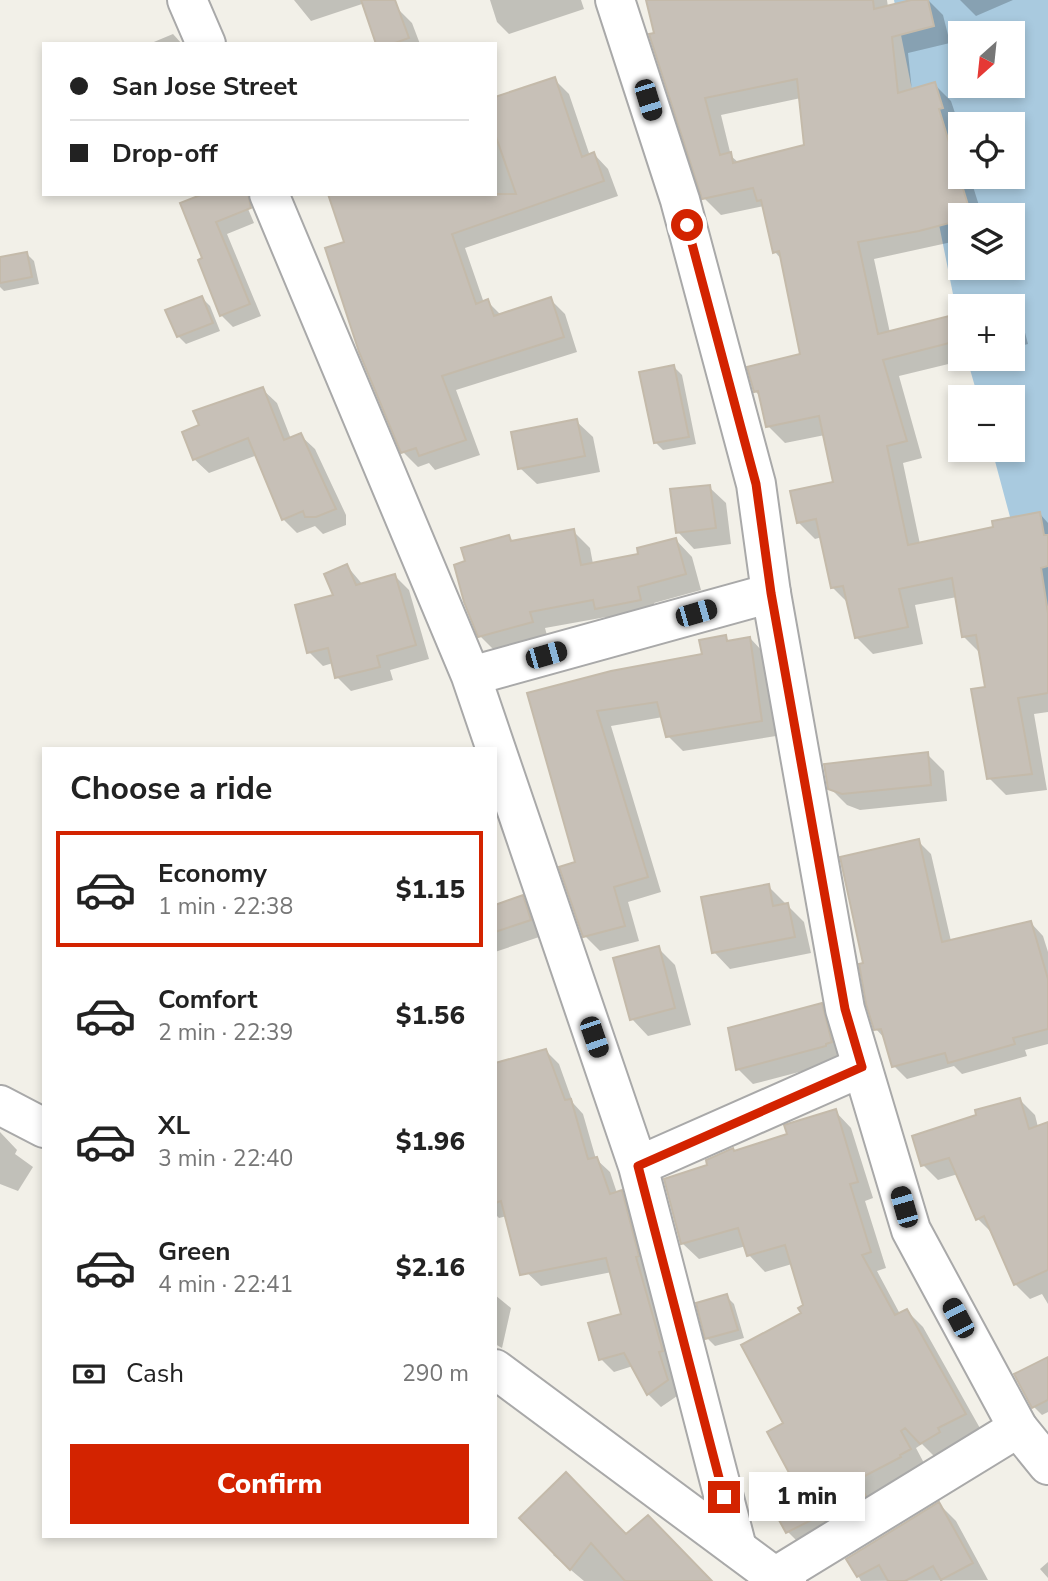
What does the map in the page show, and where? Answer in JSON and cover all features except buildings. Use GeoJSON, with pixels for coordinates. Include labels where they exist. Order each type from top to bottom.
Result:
{"type":"FeatureCollection","features":[{"type":"Feature","properties":{"kind":"street"},"geometry":{"type":"LineString","coordinates":[[187,0],[205,42]]}},
{"type":"Feature","properties":{"kind":"street"},"geometry":{"type":"LineString","coordinates":[[615,0],[680,200],[736,398],[756,484],[771,593],[845,1009],[862,1067],[911,1230],[1017,1428],[1048,1465]]}},
{"type":"Feature","properties":{"kind":"street"},"geometry":{"type":"LineString","coordinates":[[270,196],[471,676],[495,747]]}},
{"type":"Feature","properties":{"kind":"street"},"geometry":{"type":"LineString","coordinates":[[471,676],[771,593]]}},
{"type":"Feature","properties":{"kind":"street"},"geometry":{"type":"LineString","coordinates":[[497,752],[638,1166],[737,1548]]}},
{"type":"Feature","properties":{"kind":"street"},"geometry":{"type":"LineString","coordinates":[[638,1166],[862,1067]]}},
{"type":"Feature","properties":{"kind":"street"},"geometry":{"type":"LineString","coordinates":[[0,1105],[42,1127]]}},
{"type":"Feature","properties":{"kind":"street"},"geometry":{"type":"LineString","coordinates":[[497,1370],[776,1579],[1017,1428]]}},
{"type":"Feature","properties":{"kind":"water"},"geometry":{"type":"Polygon","coordinates":[[[894,0],[1048,0],[1048,658],[995,462],[1025,462],[1025,385],[975,385],[970,371],[1025,371],[1025,294],[953,294],[950,280],[1025,280],[1025,203],[948,203],[948,269],[894,0]]]}},
{"type":"Feature","properties":{"kind":"route"},"geometry":{"type":"LineString","coordinates":[[687,225],[736,398],[756,484],[771,593],[845,1009],[862,1067],[638,1166],[724,1497]]}}]}
